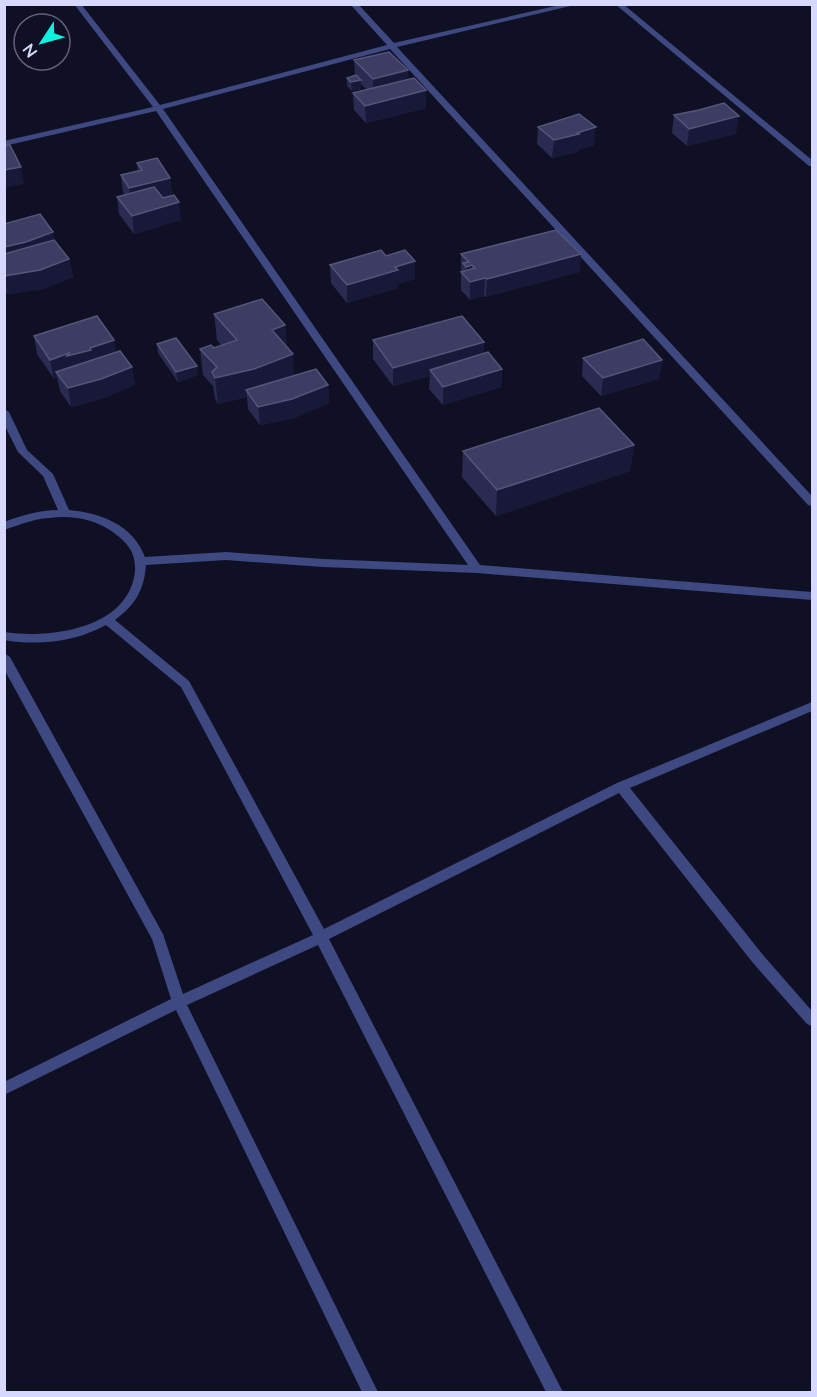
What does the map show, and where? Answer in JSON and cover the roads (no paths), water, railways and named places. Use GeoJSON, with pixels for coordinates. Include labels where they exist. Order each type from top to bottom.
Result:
{"type":"FeatureCollection","features":[{"type":"Feature","properties":{"kind":"street"},"geometry":{"type":"LineString","coordinates":[[77,4],[158,108],[477,569]]}},
{"type":"Feature","properties":{"kind":"street"},"geometry":{"type":"LineString","coordinates":[[353,4],[813,502]]}},
{"type":"Feature","properties":{"kind":"street"},"geometry":{"type":"LineString","coordinates":[[4,144],[158,108],[392,46],[576,4]]}},
{"type":"Feature","properties":{"kind":"street"},"geometry":{"type":"LineString","coordinates":[[618,4],[813,164]]}},
{"type":"Feature","properties":{"kind":"street"},"geometry":{"type":"LineString","coordinates":[[4,412],[24,453],[48,474],[65,513]]}},
{"type":"Feature","properties":{"kind":"street"},"geometry":{"type":"LineString","coordinates":[[4,526],[35,516],[65,513],[92,517],[116,527],[133,542],[141,561],[140,582],[128,602],[108,620],[80,633],[49,640],[18,640],[4,636]]}},
{"type":"Feature","properties":{"kind":"street"},"geometry":{"type":"LineString","coordinates":[[141,561],[226,556],[322,563],[477,569],[813,596]]}},
{"type":"Feature","properties":{"kind":"street"},"geometry":{"type":"LineString","coordinates":[[108,620],[186,684],[321,936],[555,1392]]}},
{"type":"Feature","properties":{"kind":"street"},"geometry":{"type":"LineString","coordinates":[[4,657],[158,938],[179,1002],[370,1392]]}},
{"type":"Feature","properties":{"kind":"street"},"geometry":{"type":"LineString","coordinates":[[4,1089],[179,1002],[321,936],[621,786],[813,706]]}},
{"type":"Feature","properties":{"kind":"street"},"geometry":{"type":"LineString","coordinates":[[621,786],[758,959],[813,1020]]}}]}
